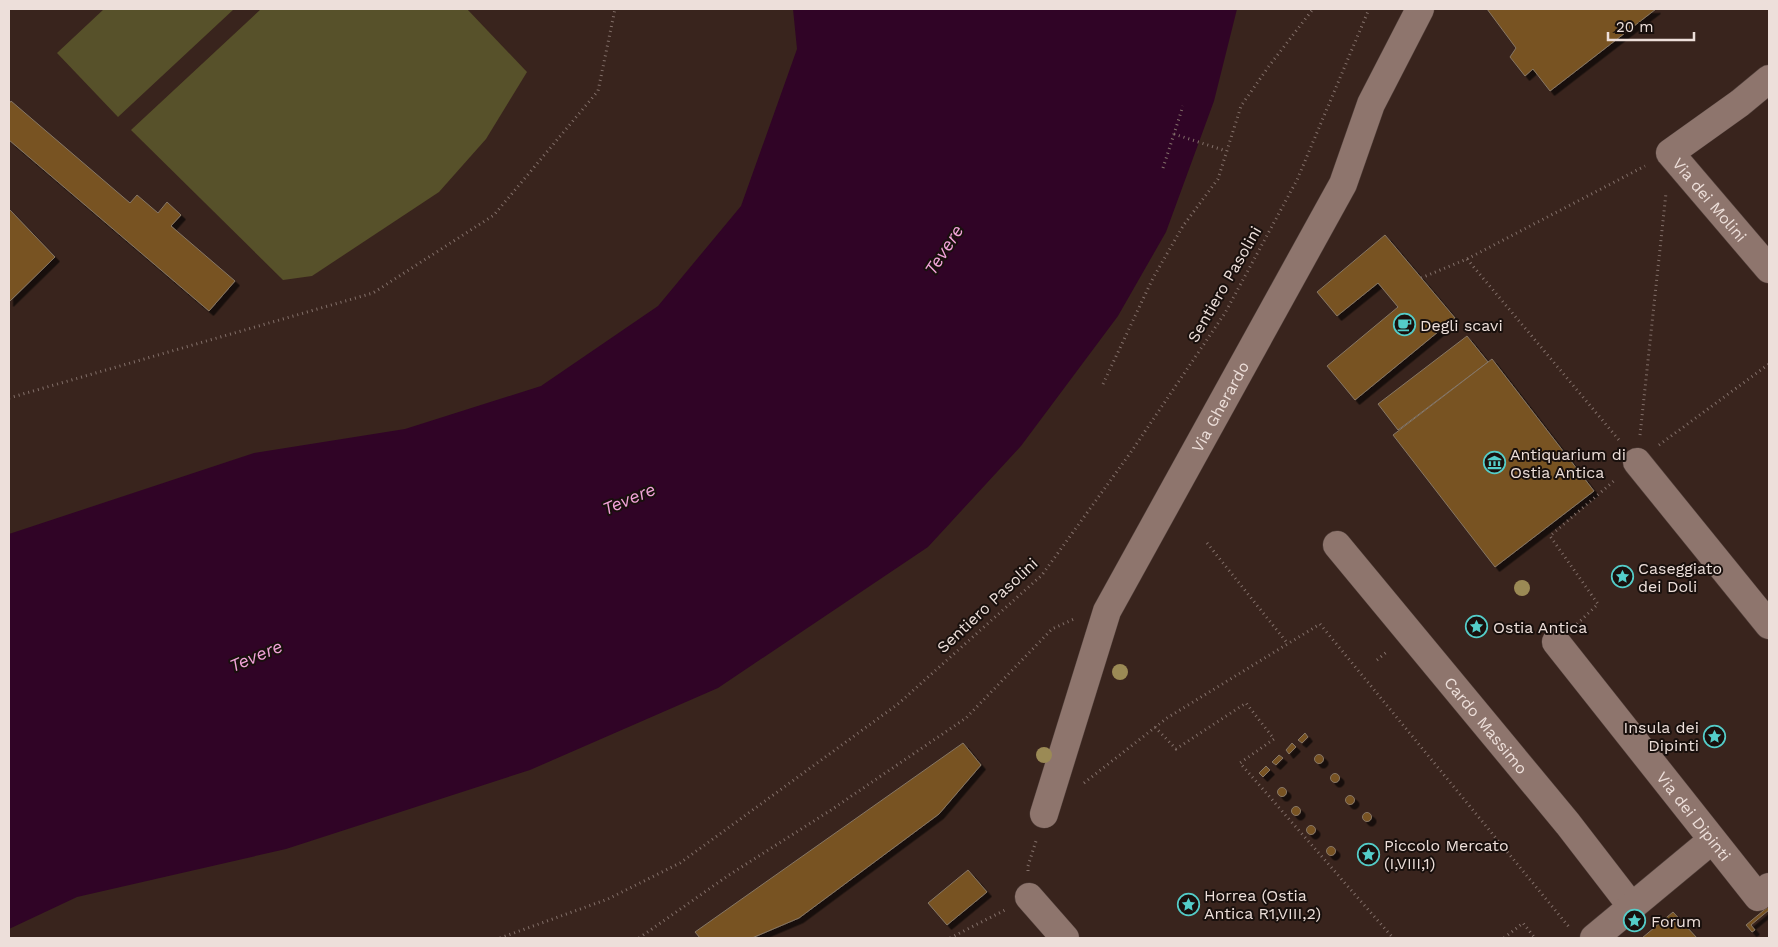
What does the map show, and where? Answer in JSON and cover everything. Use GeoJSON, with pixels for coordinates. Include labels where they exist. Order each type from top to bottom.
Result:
{"type":"FeatureCollection","features":[{"type":"Feature","properties":{"kind":"street","name":"Via Gherardo"},"geometry":{"type":"LineString","coordinates":[[1044,814],[1107,611],[1343,184],[1371,104],[1420,9]]}},
{"type":"Feature","properties":{"kind":"street"},"geometry":{"type":"LineString","coordinates":[[1670,153],[1740,103],[1769,79]]}},
{"type":"Feature","properties":{"kind":"street","name":"Via dei Molini"},"geometry":{"type":"LineString","coordinates":[[1670,153],[1769,270]]}},
{"type":"Feature","properties":{"kind":"street"},"geometry":{"type":"LineString","coordinates":[[1637,462],[1769,625]]}},
{"type":"Feature","properties":{"kind":"street","name":"Cardo Massimo"},"geometry":{"type":"LineString","coordinates":[[1337,545],[1568,824],[1632,907]]}},
{"type":"Feature","properties":{"kind":"street","name":"Via dei Dipinti"},"geometry":{"type":"LineString","coordinates":[[1556,642],[1712,840],[1764,892]]}},
{"type":"Feature","properties":{"kind":"street"},"geometry":{"type":"LineString","coordinates":[[1584,936],[1632,907],[1712,840]]}},
{"type":"Feature","properties":{"kind":"street"},"geometry":{"type":"LineString","coordinates":[[1029,897],[1065,938]]}},
{"type":"Feature","properties":{"kind":"path"},"geometry":{"type":"LineString","coordinates":[[9,398],[374,293],[494,215],[598,91],[615,9]]}},
{"type":"Feature","properties":{"kind":"path"},"geometry":{"type":"LineString","coordinates":[[1103,384],[1153,278],[1183,226],[1218,179],[1241,106],[1268,66],[1313,9]]}},
{"type":"Feature","properties":{"kind":"path","name":"Sentiero Pasolini"},"geometry":{"type":"LineString","coordinates":[[500,938],[608,899],[680,863],[898,704],[1042,574],[1131,452],[1225,313],[1297,180],[1369,9]]}},
{"type":"Feature","properties":{"kind":"path"},"geometry":{"type":"LineString","coordinates":[[1163,168],[1183,106]]}},
{"type":"Feature","properties":{"kind":"path"},"geometry":{"type":"LineString","coordinates":[[1174,134],[1226,151]]}},
{"type":"Feature","properties":{"kind":"path"},"geometry":{"type":"LineString","coordinates":[[1421,278],[1467,259],[1670,153]]}},
{"type":"Feature","properties":{"kind":"path"},"geometry":{"type":"LineString","coordinates":[[1637,462],[1670,153]]}},
{"type":"Feature","properties":{"kind":"path"},"geometry":{"type":"LineString","coordinates":[[1467,259],[1637,462]]}},
{"type":"Feature","properties":{"kind":"path"},"geometry":{"type":"LineString","coordinates":[[1556,642],[1598,604],[1550,536],[1637,462],[1769,364]]}},
{"type":"Feature","properties":{"kind":"path"},"geometry":{"type":"LineString","coordinates":[[1207,543],[1288,644]]}},
{"type":"Feature","properties":{"kind":"path"},"geometry":{"type":"LineString","coordinates":[[639,938],[729,875],[831,810],[966,718],[1052,629],[1077,617],[1107,611]]}},
{"type":"Feature","properties":{"kind":"path"},"geometry":{"type":"LineString","coordinates":[[1394,938],[1240,763],[1274,739],[1246,703],[1176,749],[1155,727],[1320,624],[1584,936]]}},
{"type":"Feature","properties":{"kind":"path"},"geometry":{"type":"LineString","coordinates":[[1377,660],[1391,649]]}},
{"type":"Feature","properties":{"kind":"path"},"geometry":{"type":"LineString","coordinates":[[950,938],[1029,897]]}},
{"type":"Feature","properties":{"kind":"path"},"geometry":{"type":"LineString","coordinates":[[1504,938],[1523,923],[1535,938]]}},
{"type":"Feature","properties":{"kind":"shaded area"},"geometry":{"type":"Polygon","coordinates":[[[104,9],[234,9],[118,117],[57,53],[104,9]]]}},
{"type":"Feature","properties":{"kind":"shaded area"},"geometry":{"type":"Polygon","coordinates":[[[261,9],[467,9],[527,72],[486,139],[439,192],[312,276],[283,280],[131,130],[261,9]]]}},
{"type":"Feature","properties":{"kind":"water","name":"Tevere"},"geometry":{"type":"Polygon","coordinates":[[[793,9],[1237,9],[1214,101],[1166,232],[1118,316],[1021,446],[928,547],[718,688],[530,770],[286,849],[77,897],[9,929],[9,534],[254,453],[405,429],[541,386],[658,306],[741,206],[797,49],[793,9]]]}},
{"type":"Feature","properties":{"kind":"building"},"geometry":{"type":"Polygon","coordinates":[[[1487,9],[1656,9],[1550,91],[1533,69],[1525,76],[1510,57],[1516,48],[1487,9]]]}},
{"type":"Feature","properties":{"kind":"building"},"geometry":{"type":"Polygon","coordinates":[[[11,101],[130,203],[137,195],[158,213],[167,202],[181,215],[171,226],[235,281],[209,311],[9,140],[9,104],[11,101]]]}},
{"type":"Feature","properties":{"kind":"building"},"geometry":{"type":"Polygon","coordinates":[[[10,210],[55,257],[9,302],[9,212],[10,210]]]}},
{"type":"Feature","properties":{"kind":"building"},"geometry":{"type":"Polygon","coordinates":[[[1385,235],[1455,318],[1355,400],[1327,366],[1398,307],[1378,283],[1337,316],[1317,292],[1385,235]]]}},
{"type":"Feature","properties":{"kind":"building"},"geometry":{"type":"Polygon","coordinates":[[[1467,336],[1488,362],[1398,430],[1378,404],[1467,336]]]}},
{"type":"Feature","properties":{"kind":"building","name":"Antiquarium di Ostia Antica"},"geometry":{"type":"Polygon","coordinates":[[[1492,359],[1594,491],[1495,567],[1393,435],[1492,359]]]}},
{"type":"Feature","properties":{"kind":"building"},"geometry":{"type":"Polygon","coordinates":[[[1305,733],[1308,737],[1302,743],[1298,740],[1305,733]]]}},
{"type":"Feature","properties":{"kind":"building"},"geometry":{"type":"Polygon","coordinates":[[[963,743],[981,765],[939,814],[799,918],[752,938],[700,938],[695,932],[963,743]]]}},
{"type":"Feature","properties":{"kind":"building"},"geometry":{"type":"Polygon","coordinates":[[[1292,743],[1296,747],[1289,754],[1286,750],[1292,743]]]}},
{"type":"Feature","properties":{"kind":"building"},"geometry":{"type":"Polygon","coordinates":[[[1319,754],[1324,759],[1319,764],[1314,759],[1319,754]]]}},
{"type":"Feature","properties":{"kind":"building"},"geometry":{"type":"Polygon","coordinates":[[[1279,755],[1283,758],[1276,765],[1272,762],[1279,755]]]}},
{"type":"Feature","properties":{"kind":"building"},"geometry":{"type":"Polygon","coordinates":[[[1266,766],[1270,770],[1263,777],[1259,773],[1266,766]]]}},
{"type":"Feature","properties":{"kind":"building"},"geometry":{"type":"Polygon","coordinates":[[[1335,773],[1340,778],[1335,783],[1330,778],[1335,773]]]}},
{"type":"Feature","properties":{"kind":"building"},"geometry":{"type":"Polygon","coordinates":[[[1282,787],[1287,792],[1282,797],[1277,792],[1282,787]]]}},
{"type":"Feature","properties":{"kind":"building"},"geometry":{"type":"Polygon","coordinates":[[[1350,795],[1355,800],[1350,805],[1345,800],[1350,795]]]}},
{"type":"Feature","properties":{"kind":"building"},"geometry":{"type":"Polygon","coordinates":[[[1296,806],[1301,811],[1296,816],[1291,811],[1296,806]]]}},
{"type":"Feature","properties":{"kind":"building"},"geometry":{"type":"Polygon","coordinates":[[[1367,812],[1372,817],[1367,822],[1362,817],[1367,812]]]}},
{"type":"Feature","properties":{"kind":"building"},"geometry":{"type":"Polygon","coordinates":[[[1311,825],[1316,830],[1311,835],[1306,830],[1311,825]]]}},
{"type":"Feature","properties":{"kind":"building"},"geometry":{"type":"Polygon","coordinates":[[[1331,846],[1336,851],[1331,856],[1326,851],[1331,846]]]}},
{"type":"Feature","properties":{"kind":"building"},"geometry":{"type":"Polygon","coordinates":[[[968,870],[987,892],[947,925],[928,903],[968,870]]]}},
{"type":"Feature","properties":{"kind":"building"},"geometry":{"type":"Polygon","coordinates":[[[1769,906],[1769,910],[1751,925],[1755,930],[1752,932],[1746,925],[1769,906]]]}},
{"type":"Feature","properties":{"kind":"building"},"geometry":{"type":"Polygon","coordinates":[[[1673,912],[1697,938],[1642,938],[1673,912]]]}},
{"type":"Feature","properties":{"kind":"place","name":"Degli scavi"},"geometry":{"type":"Point","coordinates":[1404,325]}},
{"type":"Feature","properties":{"kind":"place","name":"Antiquarium di Ostia Antica"},"geometry":{"type":"Point","coordinates":[1494,463]}},
{"type":"Feature","properties":{"kind":"place","name":"Caseggiato dei Doli"},"geometry":{"type":"Point","coordinates":[1622,577]}},
{"type":"Feature","properties":{"kind":"place","name":"Ostia Antica"},"geometry":{"type":"Point","coordinates":[1477,627]}},
{"type":"Feature","properties":{"kind":"place","name":"Insula dei Dipinti"},"geometry":{"type":"Point","coordinates":[1715,736]}},
{"type":"Feature","properties":{"kind":"place","name":"Piccolo Mercato (I,VIII,1)"},"geometry":{"type":"Point","coordinates":[1368,854]}},
{"type":"Feature","properties":{"kind":"place","name":"Horrea (Ostia Antica R1,VIII,2)"},"geometry":{"type":"Point","coordinates":[1188,904]}},
{"type":"Feature","properties":{"kind":"place","name":"Forum"},"geometry":{"type":"Point","coordinates":[1635,921]}}]}
